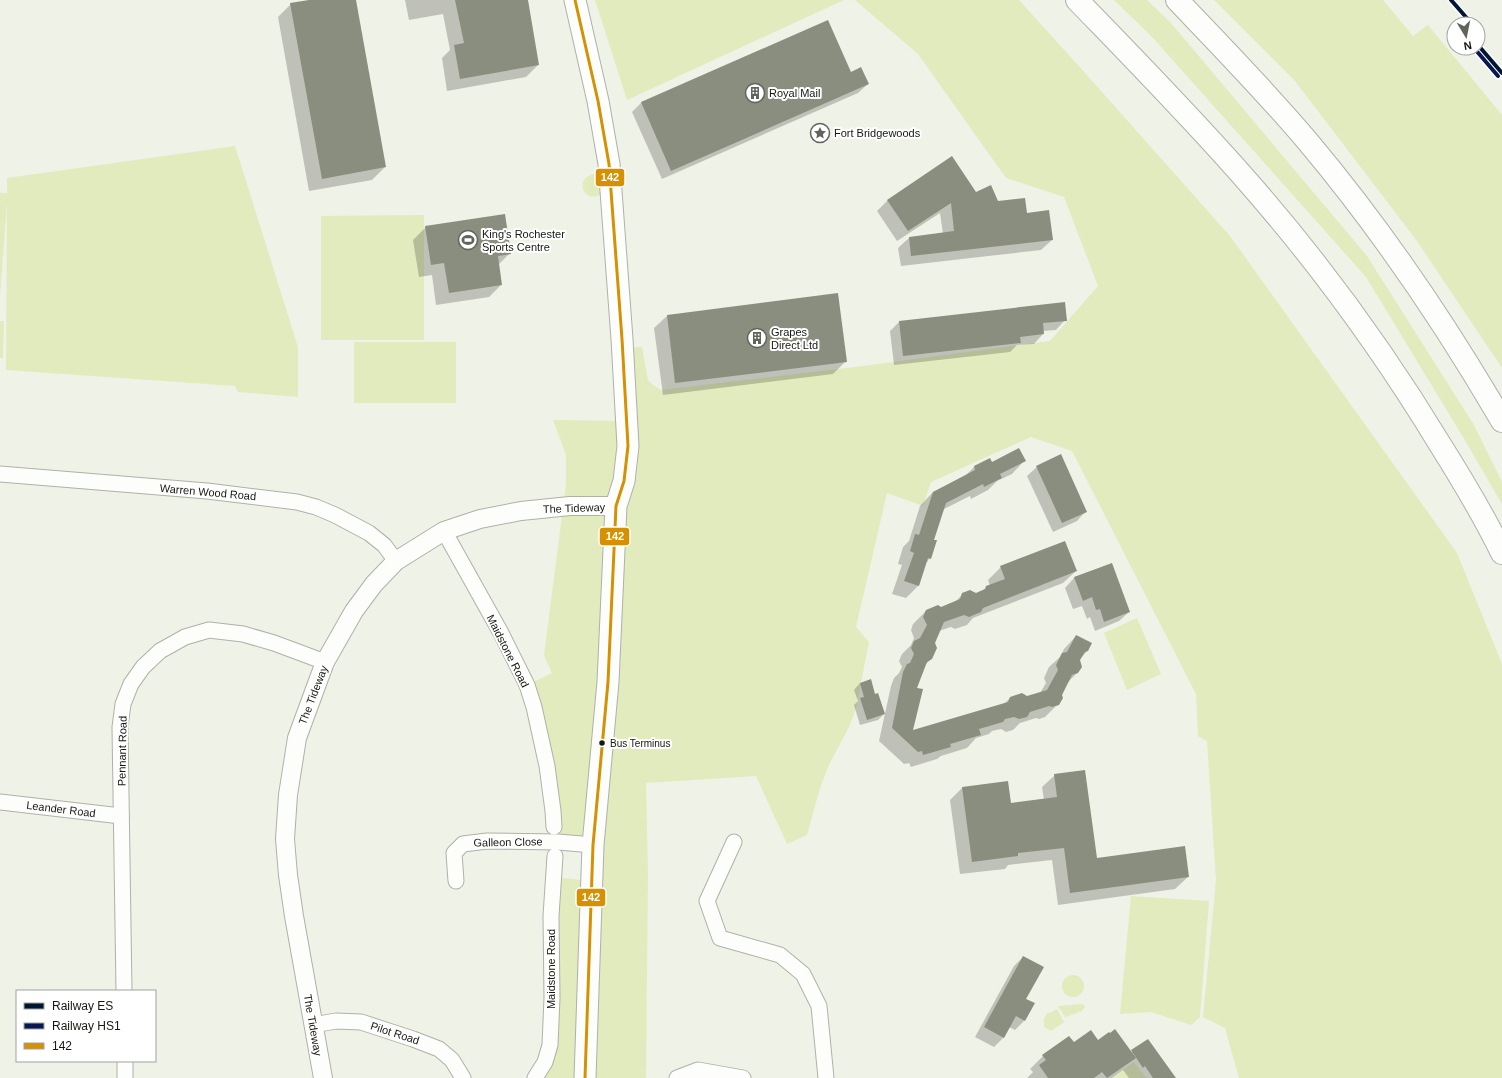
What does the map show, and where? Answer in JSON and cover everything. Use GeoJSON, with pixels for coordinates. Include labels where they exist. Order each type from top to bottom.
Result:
{"type":"FeatureCollection","features":[{"type":"Feature","properties":{"kind":"highway"},"geometry":{"type":"LineString","coordinates":[[1077,0],[1199,127],[1249,182],[1347,304],[1398,376],[1488,525],[1502,553]]}},
{"type":"Feature","properties":{"kind":"highway"},"geometry":{"type":"LineString","coordinates":[[1177,0],[1259,86],[1308,142],[1356,201],[1441,321],[1502,421]]}},
{"type":"Feature","properties":{"kind":"main road"},"geometry":{"type":"LineString","coordinates":[[575,0],[598,101],[609,172],[628,446],[624,481],[616,506],[608,682],[593,845],[585,1078]]}},
{"type":"Feature","properties":{"kind":"street","name":"Warren Wood Road"},"geometry":{"type":"LineString","coordinates":[[0,474],[207,491],[297,502],[335,514],[369,533],[380,542],[396,561]]}},
{"type":"Feature","properties":{"kind":"street","name":"The Tideway"},"geometry":{"type":"LineString","coordinates":[[323,1078],[288,875],[285,839],[288,794],[297,738],[325,662],[354,611],[374,584],[396,561],[444,531],[480,518],[521,511],[570,506],[616,506]]}},
{"type":"Feature","properties":{"kind":"street","name":"Maidstone Road"},"geometry":{"type":"LineString","coordinates":[[444,531],[504,639],[526,685],[534,707],[547,766],[554,827]]}},
{"type":"Feature","properties":{"kind":"street","name":"Pennant Road"},"geometry":{"type":"LineString","coordinates":[[124,990],[120,727],[123,704],[131,684],[143,667],[160,651],[185,637],[209,630],[243,634],[274,643],[325,662]]}},
{"type":"Feature","properties":{"kind":"street","name":"Leander Road"},"geometry":{"type":"LineString","coordinates":[[0,802],[121,816]]}},
{"type":"Feature","properties":{"kind":"street","name":"Galleon Close"},"geometry":{"type":"LineString","coordinates":[[456,881],[454,853],[463,844],[488,841],[558,842],[593,845]]}},
{"type":"Feature","properties":{"kind":"street"},"geometry":{"type":"LineString","coordinates":[[734,842],[707,901],[720,938],[780,955],[803,974],[819,1006],[826,1078]]}},
{"type":"Feature","properties":{"kind":"street","name":"Maidstone Road"},"geometry":{"type":"LineString","coordinates":[[535,1078],[545,1062],[550,1045],[552,998],[551,916],[554,856]]}},
{"type":"Feature","properties":{"kind":"street","name":"Pilot Road"},"geometry":{"type":"LineString","coordinates":[[313,1026],[336,1021],[361,1022],[413,1038],[439,1049],[452,1060],[463,1078]]}},
{"type":"Feature","properties":{"kind":"street"},"geometry":{"type":"LineString","coordinates":[[125,1062],[125,1078]]}},
{"type":"Feature","properties":{"kind":"street"},"geometry":{"type":"LineString","coordinates":[[677,1078],[698,1070],[743,1078]]}},
{"type":"Feature","properties":{"kind":"green space"},"geometry":{"type":"Polygon","coordinates":[[[595,0],[844,0],[627,100],[595,0]]]}},
{"type":"Feature","properties":{"kind":"green space"},"geometry":{"type":"Polygon","coordinates":[[[855,0],[1019,0],[1230,236],[1457,553],[1502,664],[1502,1078],[1239,1078],[1225,1028],[1203,1017],[1216,880],[1207,741],[1198,736],[1196,694],[1072,451],[1031,437],[931,482],[923,506],[887,493],[856,627],[869,642],[856,708],[850,725],[829,765],[820,788],[807,835],[787,844],[756,776],[646,783],[648,874],[646,1078],[535,1078],[545,1062],[553,877],[591,881],[593,845],[558,842],[527,685],[552,673],[544,655],[566,485],[566,455],[553,420],[626,421],[622,348],[642,347],[648,380],[661,390],[863,366],[1050,341],[1098,286],[1064,197],[1006,178],[918,54],[855,0]]]}},
{"type":"Feature","properties":{"kind":"green space"},"geometry":{"type":"Polygon","coordinates":[[[1114,0],[1147,0],[1171,23],[1367,256],[1474,425],[1502,482],[1502,504],[1366,277],[1153,38],[1114,0]]]}},
{"type":"Feature","properties":{"kind":"green space"},"geometry":{"type":"Polygon","coordinates":[[[1214,0],[1383,0],[1413,36],[1428,25],[1446,47],[1446,56],[1453,56],[1502,115],[1502,368],[1417,241],[1295,81],[1214,0]]]}},
{"type":"Feature","properties":{"kind":"green space"},"geometry":{"type":"Polygon","coordinates":[[[235,146],[298,347],[298,397],[238,392],[235,386],[6,370],[7,203],[0,296],[0,193],[7,193],[7,178],[235,146]]]}},
{"type":"Feature","properties":{"kind":"green space"},"geometry":{"type":"Polygon","coordinates":[[[594,174],[601,176],[601,194],[590,196],[583,190],[583,185],[584,180],[588,176],[594,174]]]}},
{"type":"Feature","properties":{"kind":"green space"},"geometry":{"type":"Polygon","coordinates":[[[424,215],[424,340],[321,340],[321,216],[424,215]]]}},
{"type":"Feature","properties":{"kind":"green space"},"geometry":{"type":"Polygon","coordinates":[[[0,321],[4,321],[3,358],[0,358],[0,321]]]}},
{"type":"Feature","properties":{"kind":"green space"},"geometry":{"type":"Polygon","coordinates":[[[354,342],[456,342],[456,403],[354,403],[354,342]]]}},
{"type":"Feature","properties":{"kind":"green space"},"geometry":{"type":"Polygon","coordinates":[[[1137,618],[1161,674],[1127,690],[1104,633],[1137,618]]]}},
{"type":"Feature","properties":{"kind":"green space"},"geometry":{"type":"Polygon","coordinates":[[[1131,896],[1209,901],[1200,1017],[1191,1025],[1151,1012],[1120,1014],[1131,896]]]}},
{"type":"Feature","properties":{"kind":"green space"},"geometry":{"type":"Polygon","coordinates":[[[1073,975],[1081,978],[1084,986],[1081,994],[1073,997],[1065,994],[1062,986],[1065,978],[1073,975]]]}},
{"type":"Feature","properties":{"kind":"green space"},"geometry":{"type":"Polygon","coordinates":[[[1083,1004],[1085,1007],[1082,1011],[1065,1017],[1058,1006],[1083,1004]]]}},
{"type":"Feature","properties":{"kind":"green space"},"geometry":{"type":"Polygon","coordinates":[[[1057,1009],[1064,1022],[1051,1031],[1044,1027],[1044,1019],[1048,1012],[1050,1013],[1057,1009]]]}},
{"type":"Feature","properties":{"kind":"green space"},"geometry":{"type":"Polygon","coordinates":[[[1134,1062],[1146,1078],[1112,1078],[1134,1062]]]}},
{"type":"Feature","properties":{"kind":"building"},"geometry":{"type":"Polygon","coordinates":[[[309,0],[356,0],[386,167],[322,179],[290,3],[309,0]]]}},
{"type":"Feature","properties":{"kind":"building"},"geometry":{"type":"Polygon","coordinates":[[[455,0],[528,0],[539,65],[460,79],[454,45],[464,43],[455,0]]]}},
{"type":"Feature","properties":{"kind":"building","name":"Royal Mail"},"geometry":{"type":"Polygon","coordinates":[[[828,20],[851,72],[861,67],[869,84],[671,171],[641,102],[828,20]]]}},
{"type":"Feature","properties":{"kind":"building"},"geometry":{"type":"Polygon","coordinates":[[[952,156],[976,192],[991,185],[998,201],[1025,198],[1027,213],[1049,210],[1053,240],[911,256],[909,237],[954,231],[951,203],[908,231],[887,200],[952,156]]]}},
{"type":"Feature","properties":{"kind":"building","name":"King's Rochester Sports Centre"},"geometry":{"type":"Polygon","coordinates":[[[505,214],[511,254],[498,256],[502,285],[449,293],[444,263],[431,265],[425,226],[505,214]]]}},
{"type":"Feature","properties":{"kind":"building","name":"Grapes Direct Ltd"},"geometry":{"type":"Polygon","coordinates":[[[838,293],[847,362],[675,383],[667,315],[838,293]]]}},
{"type":"Feature","properties":{"kind":"building"},"geometry":{"type":"Polygon","coordinates":[[[1065,302],[1067,321],[1043,323],[1044,334],[1020,337],[1021,343],[903,356],[899,321],[1065,302]]]}},
{"type":"Feature","properties":{"kind":"building"},"geometry":{"type":"Polygon","coordinates":[[[1019,448],[1026,461],[1000,474],[1002,478],[984,487],[983,484],[946,503],[934,540],[937,540],[931,559],[928,558],[919,586],[904,581],[914,553],[910,551],[915,534],[919,535],[933,492],[975,470],[974,466],[990,458],[992,462],[1019,448]]]}},
{"type":"Feature","properties":{"kind":"building"},"geometry":{"type":"Polygon","coordinates":[[[1061,454],[1087,512],[1062,523],[1036,466],[1061,454]]]}},
{"type":"Feature","properties":{"kind":"building"},"geometry":{"type":"Polygon","coordinates":[[[1065,541],[1077,571],[983,608],[981,612],[969,617],[964,615],[944,622],[935,643],[937,648],[932,659],[927,662],[917,688],[923,689],[913,730],[1008,702],[1010,697],[1022,693],[1027,696],[1047,690],[1058,670],[1056,665],[1062,653],[1067,652],[1076,635],[1092,643],[1088,651],[1085,652],[1080,660],[1082,667],[1078,673],[1072,675],[1062,695],[1063,698],[1059,705],[1052,707],[1049,706],[1030,712],[1027,717],[1019,719],[1014,717],[1005,719],[1003,722],[979,729],[981,735],[950,744],[951,747],[923,755],[922,751],[918,752],[892,728],[903,672],[907,664],[910,663],[914,654],[911,648],[914,641],[920,638],[927,625],[923,617],[926,610],[938,605],[941,607],[960,599],[962,593],[970,590],[976,593],[985,589],[986,586],[1005,579],[1000,566],[1065,541]]]}},
{"type":"Feature","properties":{"kind":"building"},"geometry":{"type":"Polygon","coordinates":[[[1112,563],[1130,612],[1104,622],[1100,609],[1096,610],[1092,597],[1083,601],[1074,577],[1112,563]]]}},
{"type":"Feature","properties":{"kind":"building"},"geometry":{"type":"Polygon","coordinates":[[[871,679],[875,694],[878,693],[885,714],[867,720],[860,698],[864,697],[860,683],[871,679]]]}},
{"type":"Feature","properties":{"kind":"building"},"geometry":{"type":"Polygon","coordinates":[[[1085,770],[1097,858],[1185,846],[1189,877],[1070,893],[1064,848],[1018,853],[1018,856],[972,862],[962,787],[1008,781],[1011,803],[1057,797],[1054,774],[1085,770]]]}},
{"type":"Feature","properties":{"kind":"building"},"geometry":{"type":"Polygon","coordinates":[[[1023,956],[1044,967],[1026,999],[1035,1003],[1025,1021],[1016,1016],[1004,1038],[984,1027],[1023,956]]]}},
{"type":"Feature","properties":{"kind":"building"},"geometry":{"type":"Polygon","coordinates":[[[1115,1029],[1136,1058],[1107,1078],[1102,1072],[1094,1078],[1048,1078],[1039,1065],[1046,1060],[1042,1055],[1069,1036],[1074,1042],[1091,1030],[1098,1040],[1115,1029]]]}},
{"type":"Feature","properties":{"kind":"building"},"geometry":{"type":"Polygon","coordinates":[[[1148,1039],[1176,1078],[1153,1078],[1145,1066],[1143,1068],[1131,1050],[1148,1039]]]}},
{"type":"Feature","properties":{"kind":"rail line","name":"ES"},"geometry":{"type":"LineString","coordinates":[[1451,0],[1465,16]]}},
{"type":"Feature","properties":{"kind":"rail line","name":"ES"},"geometry":{"type":"LineString","coordinates":[[1486,54],[1502,73]]}},
{"type":"Feature","properties":{"kind":"rail line","name":"HS1"},"geometry":{"type":"LineString","coordinates":[[1481,56],[1498,76]]}},
{"type":"Feature","properties":{"kind":"transit line","name":"142"},"geometry":{"type":"LineString","coordinates":[[575,0],[598,101],[609,164],[622,339],[628,446],[624,481],[616,506],[608,682],[593,845],[585,1078]]}},
{"type":"Feature","properties":{"kind":"place","name":"Royal Mail"},"geometry":{"type":"Point","coordinates":[755,93]}},
{"type":"Feature","properties":{"kind":"place","name":"Fort Bridgewoods"},"geometry":{"type":"Point","coordinates":[820,133]}},
{"type":"Feature","properties":{"kind":"place","name":"King's Rochester Sports Centre"},"geometry":{"type":"Point","coordinates":[468,240]}},
{"type":"Feature","properties":{"kind":"place","name":"Grapes Direct Ltd"},"geometry":{"type":"Point","coordinates":[757,338]}},
{"type":"Feature","properties":{"kind":"place","name":"Bus Terminus"},"geometry":{"type":"Point","coordinates":[602,743]}}]}
